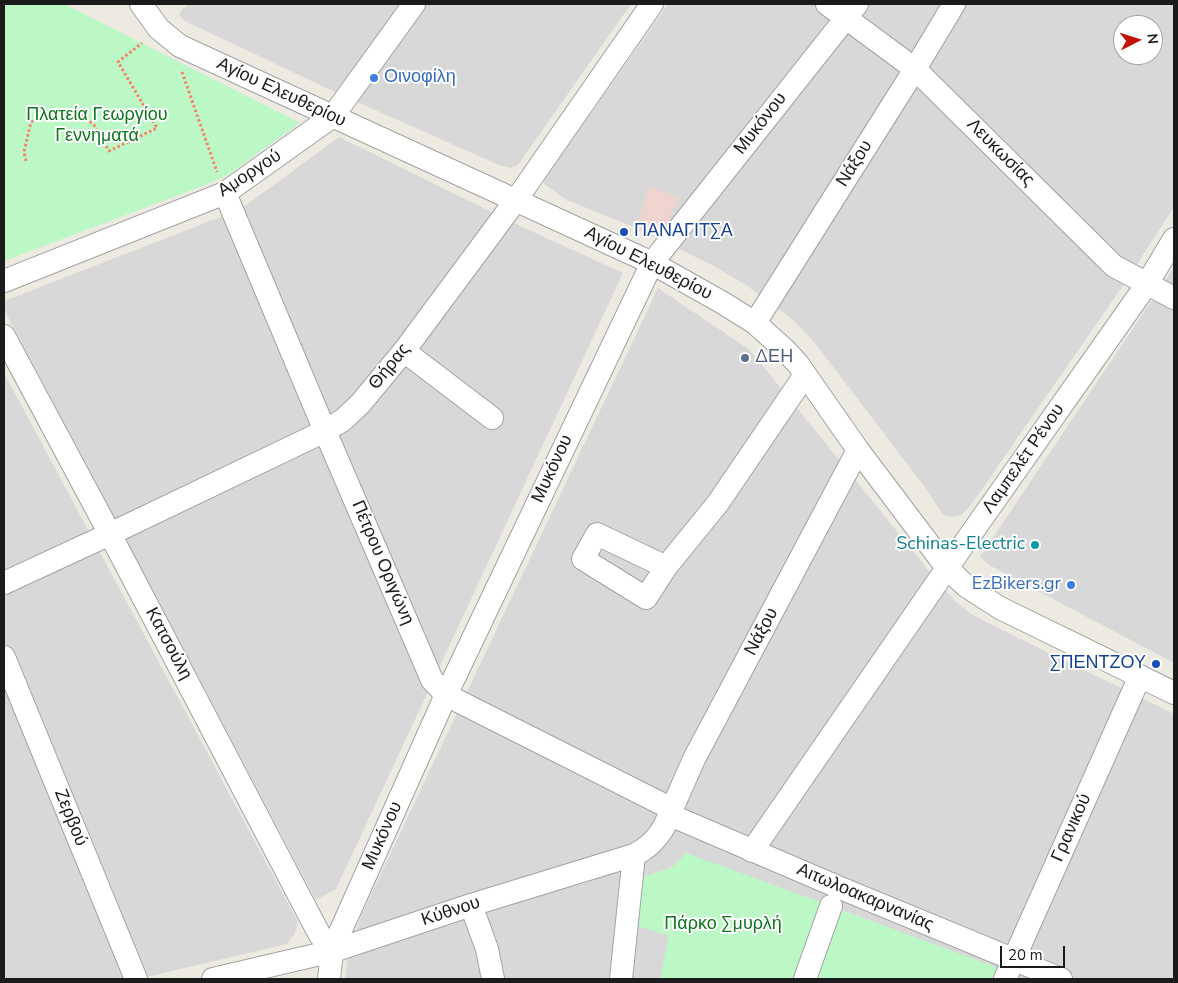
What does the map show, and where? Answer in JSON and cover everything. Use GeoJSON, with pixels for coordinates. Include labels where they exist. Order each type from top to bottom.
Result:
{"type":"FeatureCollection","features":[{"type":"Feature","properties":{"kind":"street","name":"Αγίου Ελευθερίου"},"geometry":{"type":"LineString","coordinates":[[124,4],[153,13],[180,46],[652,263],[755,323],[798,364],[858,450],[947,568],[966,586],[1000,608],[1174,693]]}},
{"type":"Feature","properties":{"kind":"street","name":"Αμοργού"},"geometry":{"type":"LineString","coordinates":[[4,281],[225,193],[333,116],[414,4]]}},
{"type":"Feature","properties":{"kind":"street","name":"Θήρας"},"geometry":{"type":"LineString","coordinates":[[4,583],[325,431],[343,420],[360,404],[404,351],[516,200],[652,4]]}},
{"type":"Feature","properties":{"kind":"street","name":"Λευκωσίας"},"geometry":{"type":"LineString","coordinates":[[827,4],[851,11],[915,69],[1114,266],[1174,298]]}},
{"type":"Feature","properties":{"kind":"street","name":"Νάξου"},"geometry":{"type":"LineString","coordinates":[[755,323],[954,4]]}},
{"type":"Feature","properties":{"kind":"street","name":"Μυκόνου"},"geometry":{"type":"LineString","coordinates":[[329,979],[333,950],[446,695],[652,263],[851,11]]}},
{"type":"Feature","properties":{"kind":"street","name":"Πέτρου Οριγώνη"},"geometry":{"type":"LineString","coordinates":[[225,193],[432,680],[446,695],[671,812]]}},
{"type":"Feature","properties":{"kind":"street","name":"Λαμπελέτ Ρένου"},"geometry":{"type":"LineString","coordinates":[[752,851],[947,568],[1147,284],[1174,239]]}},
{"type":"Feature","properties":{"kind":"street","name":"Κατσούλη"},"geometry":{"type":"LineString","coordinates":[[4,336],[315,926],[333,950]]}},
{"type":"Feature","properties":{"kind":"street"},"geometry":{"type":"LineString","coordinates":[[404,351],[492,418]]}},
{"type":"Feature","properties":{"kind":"street"},"geometry":{"type":"LineString","coordinates":[[666,567],[718,503],[805,375]]}},
{"type":"Feature","properties":{"kind":"street","name":"Νάξου"},"geometry":{"type":"LineString","coordinates":[[671,812],[694,760],[858,450]]}},
{"type":"Feature","properties":{"kind":"street","name":"Ζερβού"},"geometry":{"type":"LineString","coordinates":[[4,657],[136,979]]}},
{"type":"Feature","properties":{"kind":"street","name":"Γρανικού"},"geometry":{"type":"LineString","coordinates":[[1009,970],[1140,676]]}},
{"type":"Feature","properties":{"kind":"street","name":"Αιτωλοακαρνανίας"},"geometry":{"type":"LineString","coordinates":[[671,812],[1009,970],[1061,979]]}},
{"type":"Feature","properties":{"kind":"street","name":"Κύθνου"},"geometry":{"type":"LineString","coordinates":[[213,979],[333,950],[634,855],[648,848],[656,840],[671,812]]}},
{"type":"Feature","properties":{"kind":"street"},"geometry":{"type":"LineString","coordinates":[[621,979],[634,855]]}},
{"type":"Feature","properties":{"kind":"street"},"geometry":{"type":"LineString","coordinates":[[471,906],[487,949],[493,979]]}},
{"type":"Feature","properties":{"kind":"street"},"geometry":{"type":"LineString","coordinates":[[805,979],[830,906]]}},
{"type":"Feature","properties":{"kind":"path"},"geometry":{"type":"LineString","coordinates":[[26,161],[24,152],[30,122],[48,112],[76,111],[94,125],[109,151],[157,128],[118,62],[153,13]]}},
{"type":"Feature","properties":{"kind":"path"},"geometry":{"type":"LineString","coordinates":[[180,46],[179,63],[225,193]]}},
{"type":"Feature","properties":{"kind":"shaded area"},"geometry":{"type":"Polygon","coordinates":[[[188,4],[631,4],[520,162],[510,168],[499,165],[337,93],[183,20],[179,15],[188,4]]]}},
{"type":"Feature","properties":{"kind":"shaded area"},"geometry":{"type":"Polygon","coordinates":[[[668,4],[1174,4],[1174,207],[1122,287],[971,505],[961,515],[952,517],[946,516],[941,512],[927,490],[815,343],[793,320],[746,285],[712,265],[636,228],[567,200],[544,184],[544,180],[668,4]]]}},
{"type":"Feature","properties":{"kind":"shaded area"},"geometry":{"type":"Polygon","coordinates":[[[339,137],[518,225],[623,273],[336,889],[316,900],[4,309],[4,301],[241,209],[339,137]]]}},
{"type":"Feature","properties":{"kind":"shaded area"},"geometry":{"type":"Polygon","coordinates":[[[649,187],[679,197],[663,231],[636,228],[649,187]]]}},
{"type":"Feature","properties":{"kind":"shaded area"},"geometry":{"type":"Polygon","coordinates":[[[1174,267],[1174,663],[989,565],[980,557],[1174,267]]]}},
{"type":"Feature","properties":{"kind":"shaded area"},"geometry":{"type":"Polygon","coordinates":[[[658,288],[750,350],[956,602],[971,614],[988,623],[1174,714],[1174,979],[345,979],[347,962],[361,916],[658,288]]]}},
{"type":"Feature","properties":{"kind":"shaded area"},"geometry":{"type":"Polygon","coordinates":[[[4,373],[298,922],[295,933],[287,944],[138,979],[4,979],[4,373]]]}},
{"type":"Feature","properties":{"kind":"green space","name":"Πλατεία Γεωργίου Γεννηματά"},"geometry":{"type":"Polygon","coordinates":[[[4,4],[64,4],[300,123],[226,176],[4,261],[4,4]]]}},
{"type":"Feature","properties":{"kind":"green space","name":"Πάρκο Σµυρλή"},"geometry":{"type":"Polygon","coordinates":[[[686,853],[998,968],[993,979],[660,979],[669,936],[635,925],[641,878],[672,867],[686,853]]]}},
{"type":"Feature","properties":{"kind":"place","name":"Οινοφίλη"},"geometry":{"type":"Point","coordinates":[374,78]}},
{"type":"Feature","properties":{"kind":"place","name":"ΠΑΝΑΓΙΤΣΑ"},"geometry":{"type":"Point","coordinates":[624,232]}},
{"type":"Feature","properties":{"kind":"place","name":"ΔΕΗ"},"geometry":{"type":"Point","coordinates":[745,358]}},
{"type":"Feature","properties":{"kind":"place","name":"Schinas-Electric"},"geometry":{"type":"Point","coordinates":[1035,545]}},
{"type":"Feature","properties":{"kind":"place","name":"EzBikers.gr"},"geometry":{"type":"Point","coordinates":[1071,585]}},
{"type":"Feature","properties":{"kind":"place","name":"ΣΠΕΝΤΖΟΥ"},"geometry":{"type":"Point","coordinates":[1156,664]}}]}
